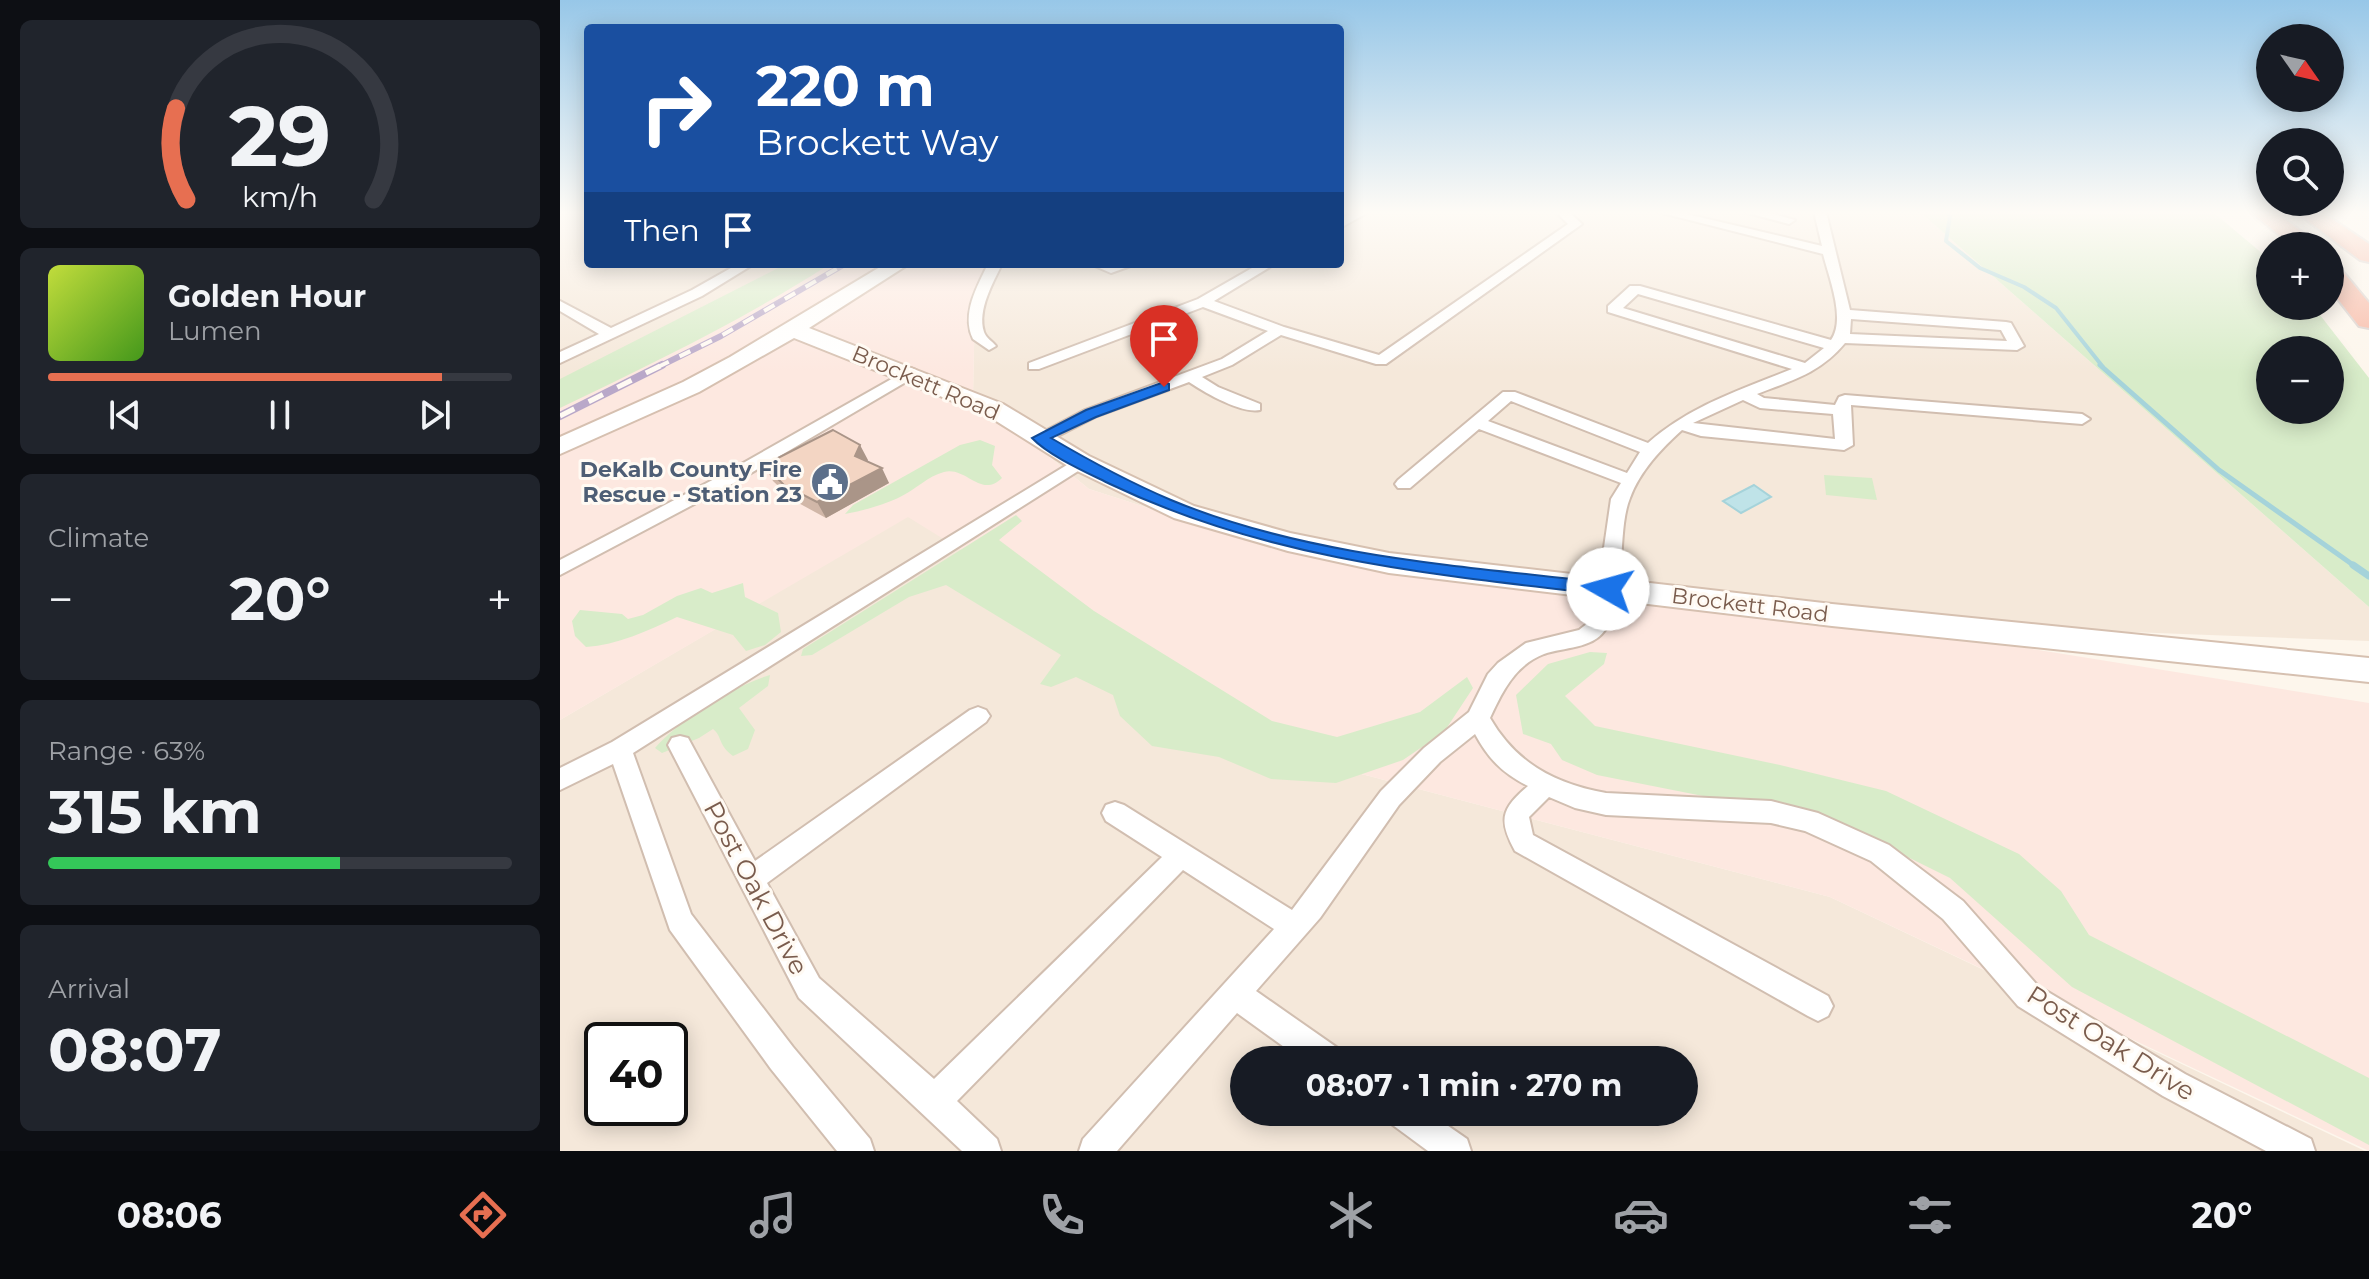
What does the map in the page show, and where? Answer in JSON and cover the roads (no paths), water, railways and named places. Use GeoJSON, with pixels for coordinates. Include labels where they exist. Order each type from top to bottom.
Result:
{"type":"FeatureCollection","features":[{"type":"Feature","properties":{"kind":"highway"},"geometry":{"type":"LineString","coordinates":[[2344,272],[2369,290]]}},
{"type":"Feature","properties":{"kind":"highway"},"geometry":{"type":"LineString","coordinates":[[2344,289],[2369,320]]}},
{"type":"Feature","properties":{"kind":"street"},"geometry":{"type":"LineString","coordinates":[[1203,302],[1279,330],[1381,361],[1517,266]]}},
{"type":"Feature","properties":{"kind":"street"},"geometry":{"type":"LineString","coordinates":[[1095,1151],[1295,927],[1390,798],[1432,755],[1478,718],[1496,680],[1520,657],[1534,649],[1591,633],[1602,615],[1608,589],[1620,499],[1650,450],[1679,424],[1807,369],[1824,358],[1843,335],[1844,314],[1832,266]]}},
{"type":"Feature","properties":{"kind":"street"},"geometry":{"type":"LineString","coordinates":[[560,358],[612,335],[739,268]]}},
{"type":"Feature","properties":{"kind":"street"},"geometry":{"type":"LineString","coordinates":[[691,387],[794,330],[893,268]]}},
{"type":"Feature","properties":{"kind":"street"},"geometry":{"type":"LineString","coordinates":[[989,346],[979,341],[974,323],[994,268]]}},
{"type":"Feature","properties":{"kind":"street"},"geometry":{"type":"LineString","coordinates":[[1034,366],[1203,302],[1261,268]]}},
{"type":"Feature","properties":{"kind":"street"},"geometry":{"type":"LineString","coordinates":[[1807,369],[1613,309],[1635,289],[1837,342],[2017,346],[2006,326],[1844,314]]}},
{"type":"Feature","properties":{"kind":"street"},"geometry":{"type":"LineString","coordinates":[[844,299],[831,318],[843,329],[987,385],[1003,415]]}},
{"type":"Feature","properties":{"kind":"street"},"geometry":{"type":"LineString","coordinates":[[560,305],[612,335]]}},
{"type":"Feature","properties":{"kind":"street","name":"Brockett Road"},"geometry":{"type":"LineString","coordinates":[[794,330],[911,373],[1003,415],[1080,462],[1184,512],[1288,542],[1389,563],[1608,589],[2369,670]]}},
{"type":"Feature","properties":{"kind":"street"},"geometry":{"type":"LineString","coordinates":[[1040,438],[1091,413],[1227,362],[1279,330]]}},
{"type":"Feature","properties":{"kind":"street"},"geometry":{"type":"LineString","coordinates":[[560,446],[772,354],[802,349],[861,354]]}},
{"type":"Feature","properties":{"kind":"street"},"geometry":{"type":"LineString","coordinates":[[560,568],[728,479],[911,373]]}},
{"type":"Feature","properties":{"kind":"street"},"geometry":{"type":"LineString","coordinates":[[1192,377],[1212,390],[1254,407]]}},
{"type":"Feature","properties":{"kind":"street"},"geometry":{"type":"LineString","coordinates":[[1745,394],[1760,403],[1841,410]]}},
{"type":"Feature","properties":{"kind":"street"},"geometry":{"type":"LineString","coordinates":[[1404,484],[1509,395],[1650,450]]}},
{"type":"Feature","properties":{"kind":"street"},"geometry":{"type":"LineString","coordinates":[[1679,424],[1701,431],[1844,445],[1841,410],[1845,400],[2082,419]]}},
{"type":"Feature","properties":{"kind":"street"},"geometry":{"type":"LineString","coordinates":[[1477,423],[1629,480]]}},
{"type":"Feature","properties":{"kind":"street"},"geometry":{"type":"LineString","coordinates":[[560,780],[620,749],[1080,462]]}},
{"type":"Feature","properties":{"kind":"street"},"geometry":{"type":"LineString","coordinates":[[751,879],[978,716]]}},
{"type":"Feature","properties":{"kind":"street","name":"Post Oak Drive"},"geometry":{"type":"LineString","coordinates":[[1478,718],[1496,750],[1517,769],[1575,798],[1606,804],[1771,812],[1809,821],[1880,853],[1953,910],[2028,996],[2174,1085],[2299,1151]]}},
{"type":"Feature","properties":{"kind":"street","name":"Post Oak Drive"},"geometry":{"type":"LineString","coordinates":[[680,745],[809,988],[935,1101],[985,1151]]}},
{"type":"Feature","properties":{"kind":"street"},"geometry":{"type":"LineString","coordinates":[[620,749],[680,921],[782,1058],[858,1151]]}},
{"type":"Feature","properties":{"kind":"street"},"geometry":{"type":"LineString","coordinates":[[1546,784],[1515,817],[1514,827],[1524,843],[1818,1006]]}},
{"type":"Feature","properties":{"kind":"street"},"geometry":{"type":"LineString","coordinates":[[1115,813],[1295,927]]}},
{"type":"Feature","properties":{"kind":"street"},"geometry":{"type":"LineString","coordinates":[[935,1101],[1181,855]]}},
{"type":"Feature","properties":{"kind":"street"},"geometry":{"type":"LineString","coordinates":[[1236,994],[1308,1046]]}},
{"type":"Feature","properties":{"kind":"street"},"geometry":{"type":"LineString","coordinates":[[1420,1126],[1455,1151]]}},
{"type":"Feature","properties":{"kind":"water"},"geometry":{"type":"Polygon","coordinates":[[[1754,485],[1771,497],[1741,513],[1723,501],[1754,485]]]}},
{"type":"Feature","properties":{"kind":"waterway"},"geometry":{"type":"LineString","coordinates":[[1977,266],[2024,287],[2056,308],[2103,367]]}},
{"type":"Feature","properties":{"kind":"waterway"},"geometry":{"type":"LineString","coordinates":[[2100,365],[2219,470],[2356,567]]}},
{"type":"Feature","properties":{"kind":"waterway"},"geometry":{"type":"LineString","coordinates":[[2353,565],[2369,576]]}},
{"type":"Feature","properties":{"kind":"railway"},"geometry":{"type":"LineString","coordinates":[[658,367],[721,336],[838,268]]}},
{"type":"Feature","properties":{"kind":"railway"},"geometry":{"type":"LineString","coordinates":[[658,367],[662,365]]}},
{"type":"Feature","properties":{"kind":"railway"},"geometry":{"type":"LineString","coordinates":[[560,416],[658,367]]}},
{"type":"Feature","properties":{"kind":"place","name":"DeKalb County Fire Rescue - Station 23"},"geometry":{"type":"Point","coordinates":[830,482]}}]}
